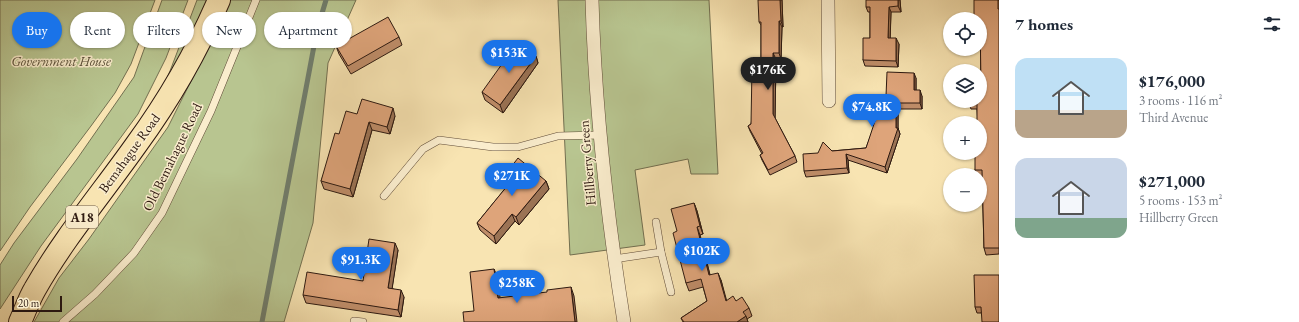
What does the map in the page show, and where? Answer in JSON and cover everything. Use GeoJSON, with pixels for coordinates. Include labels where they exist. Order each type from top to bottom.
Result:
{"type":"FeatureCollection","features":[{"type":"Feature","properties":{"kind":"highway","name":"Bemahague Road"},"geometry":{"type":"LineString","coordinates":[[20,322],[34,290],[66,238],[137,144],[172,92],[208,24],[218,0]]}},
{"type":"Feature","properties":{"kind":"street","name":"Hillberry Green"},"geometry":{"type":"LineString","coordinates":[[592,0],[594,53],[607,202],[624,322]]}},
{"type":"Feature","properties":{"kind":"street"},"geometry":{"type":"LineString","coordinates":[[828,0],[829,101]]}},
{"type":"Feature","properties":{"kind":"lane","name":"Old Bemahague Road"},"geometry":{"type":"LineString","coordinates":[[62,322],[95,294],[134,253],[162,213],[210,111],[256,0]]}},
{"type":"Feature","properties":{"kind":"lane"},"geometry":{"type":"LineString","coordinates":[[384,196],[423,149],[439,140],[492,147],[518,147],[558,136],[601,135]]}},
{"type":"Feature","properties":{"kind":"lane"},"geometry":{"type":"LineString","coordinates":[[656,222],[670,292]]}},
{"type":"Feature","properties":{"kind":"lane"},"geometry":{"type":"LineString","coordinates":[[614,259],[661,252]]}},
{"type":"Feature","properties":{"kind":"lane"},"geometry":{"type":"LineString","coordinates":[[354,320],[362,322]]}},
{"type":"Feature","properties":{"kind":"green space","name":"Government House"},"geometry":{"type":"Polygon","coordinates":[[[0,0],[155,0],[150,12],[133,12],[133,48],[137,48],[131,64],[115,93],[30,207],[0,251],[0,0]]]}},
{"type":"Feature","properties":{"kind":"green space"},"geometry":{"type":"Polygon","coordinates":[[[162,0],[188,0],[183,12],[158,12],[162,0]]]}},
{"type":"Feature","properties":{"kind":"green space"},"geometry":{"type":"Polygon","coordinates":[[[197,0],[208,0],[194,28],[194,12],[192,12],[197,0]]]}},
{"type":"Feature","properties":{"kind":"green space"},"geometry":{"type":"Polygon","coordinates":[[[229,0],[356,0],[351,12],[264,12],[264,48],[335,48],[328,63],[313,223],[284,322],[34,322],[59,278],[89,239],[168,127],[207,48],[256,48],[256,12],[223,12],[229,0]]]}},
{"type":"Feature","properties":{"kind":"green space"},"geometry":{"type":"Polygon","coordinates":[[[558,0],[709,0],[718,174],[691,174],[688,159],[635,170],[645,245],[570,255],[558,0]]]}},
{"type":"Feature","properties":{"kind":"green space"},"geometry":{"type":"Polygon","coordinates":[[[145,48],[170,48],[138,114],[41,246],[0,309],[0,265],[14,243],[77,159],[134,77],[145,48]]]}},
{"type":"Feature","properties":{"kind":"green space"},"geometry":{"type":"Polygon","coordinates":[[[179,48],[184,48],[149,117],[179,48]]]}},
{"type":"Feature","properties":{"kind":"building"},"geometry":{"type":"Polygon","coordinates":[[[758,0],[780,0],[781,21],[779,21],[779,53],[773,53],[773,114],[795,156],[768,170],[760,155],[763,153],[748,126],[751,124],[752,67],[761,68],[761,22],[759,22],[758,0]]]}},
{"type":"Feature","properties":{"kind":"building"},"geometry":{"type":"Polygon","coordinates":[[[866,0],[898,0],[898,6],[889,7],[888,38],[896,38],[896,61],[863,60],[863,38],[870,38],[870,7],[866,7],[866,0]]]}},
{"type":"Feature","properties":{"kind":"building"},"geometry":{"type":"Polygon","coordinates":[[[974,0],[998,0],[999,248],[984,248],[983,212],[987,212],[987,168],[975,168],[975,160],[987,160],[987,116],[977,116],[977,108],[987,108],[987,64],[981,64],[981,56],[987,56],[987,12],[974,12],[974,0]]]}},
{"type":"Feature","properties":{"kind":"building"},"geometry":{"type":"Polygon","coordinates":[[[388,17],[399,37],[348,66],[337,48],[352,48],[352,37],[388,17]]]}},
{"type":"Feature","properties":{"kind":"building"},"geometry":{"type":"Polygon","coordinates":[[[517,43],[536,56],[500,105],[482,92],[517,43]]]}},
{"type":"Feature","properties":{"kind":"building"},"geometry":{"type":"Polygon","coordinates":[[[887,72],[914,73],[914,90],[920,90],[920,103],[896,103],[896,128],[898,128],[885,167],[846,154],[847,168],[804,171],[803,154],[818,153],[823,142],[832,151],[866,148],[878,112],[878,95],[886,96],[887,72]]]}},
{"type":"Feature","properties":{"kind":"building"},"geometry":{"type":"Polygon","coordinates":[[[362,99],[393,108],[387,127],[369,122],[350,189],[321,181],[335,133],[339,134],[346,111],[357,114],[362,99]]]}},
{"type":"Feature","properties":{"kind":"building"},"geometry":{"type":"Polygon","coordinates":[[[518,158],[546,181],[516,217],[512,214],[494,236],[477,223],[512,180],[505,175],[518,158]]]}},
{"type":"Feature","properties":{"kind":"building"},"geometry":{"type":"Polygon","coordinates":[[[694,203],[700,226],[697,227],[709,275],[718,273],[726,301],[733,296],[736,301],[742,297],[749,308],[743,312],[746,316],[737,322],[684,322],[681,318],[707,301],[701,279],[686,283],[673,233],[677,231],[671,209],[694,203]]]}},
{"type":"Feature","properties":{"kind":"building"},"geometry":{"type":"Polygon","coordinates":[[[369,239],[395,243],[388,288],[401,290],[398,310],[303,295],[307,272],[363,281],[369,239]]]}},
{"type":"Feature","properties":{"kind":"building"},"geometry":{"type":"Polygon","coordinates":[[[494,269],[498,298],[547,292],[547,290],[571,287],[575,322],[464,322],[463,312],[474,311],[470,272],[494,269]]]}},
{"type":"Feature","properties":{"kind":"building"},"geometry":{"type":"Polygon","coordinates":[[[974,275],[999,275],[999,322],[982,322],[981,307],[975,307],[974,275]]]}},
{"type":"Feature","properties":{"kind":"waterway"},"geometry":{"type":"LineString","coordinates":[[262,322],[317,30],[326,0]]}}]}
